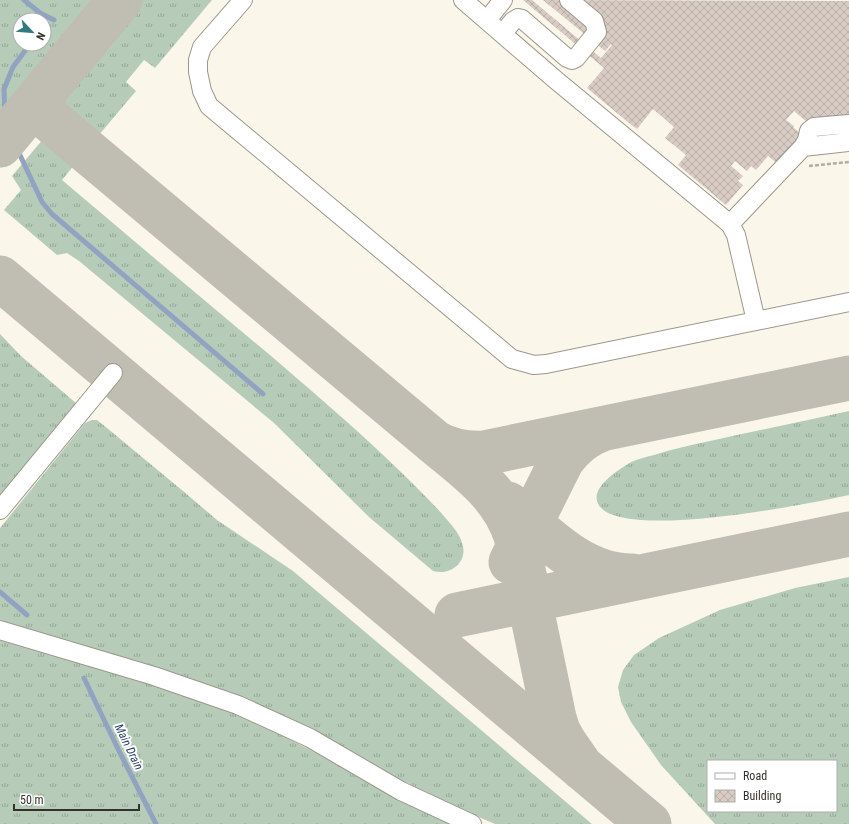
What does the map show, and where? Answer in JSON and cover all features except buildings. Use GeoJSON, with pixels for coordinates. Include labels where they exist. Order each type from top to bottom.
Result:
{"type":"FeatureCollection","features":[{"type":"Feature","properties":{"kind":"lane"},"geometry":{"type":"LineString","coordinates":[[243,0],[202,47],[198,60],[198,72],[202,91],[209,106],[512,359],[534,365],[546,364],[849,302]]}},
{"type":"Feature","properties":{"kind":"lane"},"geometry":{"type":"LineString","coordinates":[[463,0],[557,81],[730,224],[736,235],[756,321]]}},
{"type":"Feature","properties":{"kind":"lane"},"geometry":{"type":"LineString","coordinates":[[487,20],[504,0]]}},
{"type":"Feature","properties":{"kind":"lane"},"geometry":{"type":"LineString","coordinates":[[503,33],[513,21],[518,18],[522,19],[572,60],[576,58],[597,32],[594,21],[569,0]]}},
{"type":"Feature","properties":{"kind":"lane"},"geometry":{"type":"LineString","coordinates":[[730,224],[803,147],[809,132],[814,127],[849,124]]}},
{"type":"Feature","properties":{"kind":"lane"},"geometry":{"type":"LineString","coordinates":[[803,147],[849,142]]}},
{"type":"Feature","properties":{"kind":"lane"},"geometry":{"type":"LineString","coordinates":[[0,510],[113,373]]}},
{"type":"Feature","properties":{"kind":"lane"},"geometry":{"type":"LineString","coordinates":[[0,630],[154,676],[238,705],[310,738],[401,791],[472,824]]}},
{"type":"Feature","properties":{"kind":"green space"},"geometry":{"type":"Polygon","coordinates":[[[0,0],[98,0],[95,10],[46,73],[0,127],[0,0]]]}},
{"type":"Feature","properties":{"kind":"green space"},"geometry":{"type":"Polygon","coordinates":[[[133,0],[212,0],[155,68],[144,60],[126,82],[136,91],[93,142],[64,114],[59,104],[61,94],[99,41],[133,0]]]}},
{"type":"Feature","properties":{"kind":"green space"},"geometry":{"type":"Polygon","coordinates":[[[49,132],[80,158],[62,180],[277,361],[388,459],[433,504],[453,527],[461,540],[463,556],[456,566],[446,571],[433,571],[369,517],[274,423],[79,261],[67,253],[57,255],[4,210],[21,190],[12,176],[49,132]]]}},
{"type":"Feature","properties":{"kind":"green space"},"geometry":{"type":"Polygon","coordinates":[[[0,334],[21,356],[77,404],[0,497],[0,334]]]}},
{"type":"Feature","properties":{"kind":"green space"},"geometry":{"type":"Polygon","coordinates":[[[849,411],[849,495],[751,513],[688,520],[656,521],[628,519],[607,512],[597,501],[597,495],[602,484],[613,474],[638,459],[689,446],[849,411]]]}},
{"type":"Feature","properties":{"kind":"green space"},"geometry":{"type":"Polygon","coordinates":[[[92,420],[97,420],[107,428],[217,520],[293,571],[592,824],[495,824],[455,807],[238,697],[158,668],[0,620],[0,528],[85,423],[92,420]]]}},
{"type":"Feature","properties":{"kind":"green space"},"geometry":{"type":"Polygon","coordinates":[[[849,577],[849,824],[715,824],[661,765],[631,722],[621,702],[618,687],[623,670],[634,655],[659,638],[720,610],[795,588],[849,577]]]}},
{"type":"Feature","properties":{"kind":"green space"},"geometry":{"type":"Polygon","coordinates":[[[0,639],[181,691],[270,729],[453,824],[0,824],[0,639]]]}},
{"type":"Feature","properties":{"kind":"waterway"},"geometry":{"type":"LineString","coordinates":[[24,0],[40,13],[54,20]]}},
{"type":"Feature","properties":{"kind":"waterway"},"geometry":{"type":"LineString","coordinates":[[24,52],[13,67],[4,89],[5,117],[19,153],[42,202],[52,214],[263,394]]}},
{"type":"Feature","properties":{"kind":"waterway","name":"Main Drain"},"geometry":{"type":"LineString","coordinates":[[0,592],[27,615]]}},
{"type":"Feature","properties":{"kind":"waterway","name":"Main Drain"},"geometry":{"type":"LineString","coordinates":[[84,678],[156,824]]}},
{"type":"Feature","properties":{"kind":"taxiway"},"geometry":{"type":"LineString","coordinates":[[0,145],[120,0]]}},
{"type":"Feature","properties":{"kind":"taxiway"},"geometry":{"type":"LineString","coordinates":[[47,89],[43,105],[45,113],[50,120],[458,461],[482,482],[492,494],[510,520],[516,536],[558,731],[582,768]]}},
{"type":"Feature","properties":{"kind":"taxiway"},"geometry":{"type":"LineString","coordinates":[[0,278],[649,824]]}},
{"type":"Feature","properties":{"kind":"taxiway"},"geometry":{"type":"LineString","coordinates":[[434,442],[446,448],[458,451],[484,453],[849,378]]}},
{"type":"Feature","properties":{"kind":"taxiway"},"geometry":{"type":"LineString","coordinates":[[511,562],[562,460],[579,442],[590,434],[602,429]]}},
{"type":"Feature","properties":{"kind":"taxiway"},"geometry":{"type":"LineString","coordinates":[[508,504],[550,541],[581,562],[597,570],[633,576]]}},
{"type":"Feature","properties":{"kind":"taxiway"},"geometry":{"type":"LineString","coordinates":[[457,615],[849,534]]}}]}
